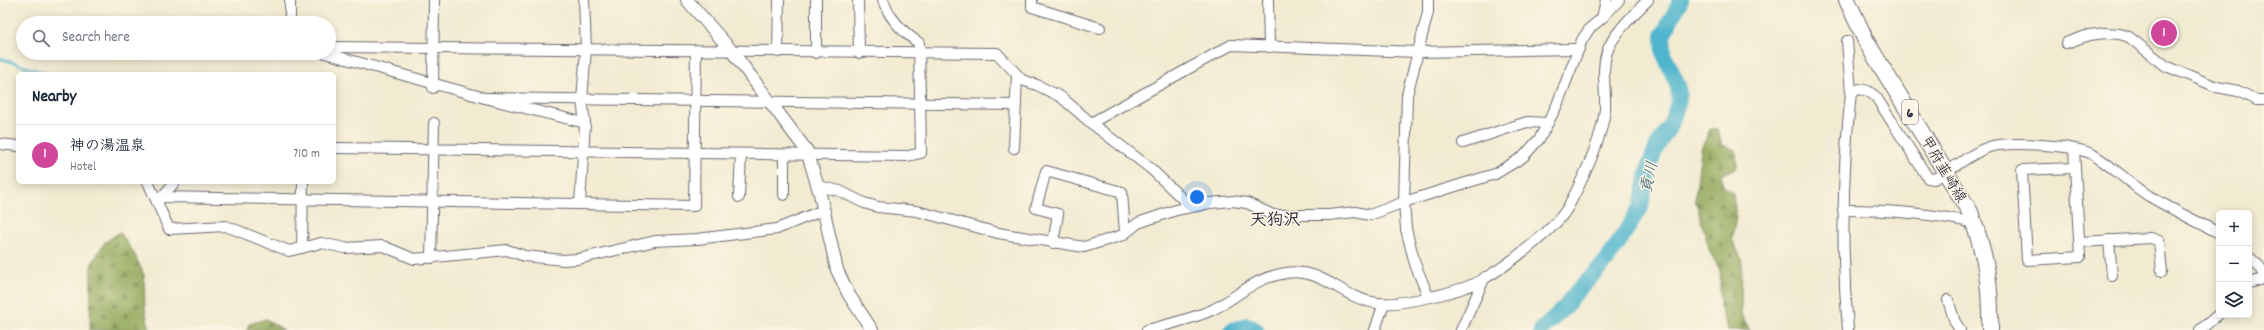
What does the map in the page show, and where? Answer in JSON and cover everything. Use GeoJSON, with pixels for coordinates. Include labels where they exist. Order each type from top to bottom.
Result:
{"type":"FeatureCollection","features":[{"type":"Feature","properties":{"kind":"main road","name":"甲府韮崎線"},"geometry":{"type":"LineString","coordinates":[[1847,0],[1867,43],[1970,212],[1989,274],[1991,301],[1990,330]]}},
{"type":"Feature","properties":{"kind":"street"},"geometry":{"type":"LineString","coordinates":[[290,0],[290,16]]}},
{"type":"Feature","properties":{"kind":"street"},"geometry":{"type":"LineString","coordinates":[[434,0],[434,86]]}},
{"type":"Feature","properties":{"kind":"street"},"geometry":{"type":"LineString","coordinates":[[580,204],[584,122],[582,100],[586,49],[584,0]]}},
{"type":"Feature","properties":{"kind":"street"},"geometry":{"type":"LineString","coordinates":[[687,0],[731,50],[800,141],[808,155],[818,186],[837,270],[849,295],[872,330]]}},
{"type":"Feature","properties":{"kind":"street"},"geometry":{"type":"LineString","coordinates":[[778,52],[779,0]]}},
{"type":"Feature","properties":{"kind":"street"},"geometry":{"type":"LineString","coordinates":[[816,0],[816,53]]}},
{"type":"Feature","properties":{"kind":"street"},"geometry":{"type":"LineString","coordinates":[[858,0],[859,53]]}},
{"type":"Feature","properties":{"kind":"street"},"geometry":{"type":"LineString","coordinates":[[336,148],[784,155],[908,156],[921,153],[919,43],[909,36],[898,24],[883,0]]}},
{"type":"Feature","properties":{"kind":"street"},"geometry":{"type":"LineString","coordinates":[[1032,0],[1032,7],[1100,28]]}},
{"type":"Feature","properties":{"kind":"street"},"geometry":{"type":"LineString","coordinates":[[1268,0],[1269,47]]}},
{"type":"Feature","properties":{"kind":"street"},"geometry":{"type":"LineString","coordinates":[[1428,0],[1428,12],[1407,95],[1404,202],[1406,229],[1415,264],[1428,296]]}},
{"type":"Feature","properties":{"kind":"street"},"geometry":{"type":"LineString","coordinates":[[1602,18],[1606,0]]}},
{"type":"Feature","properties":{"kind":"street"},"geometry":{"type":"LineString","coordinates":[[818,186],[840,191],[878,208],[917,211],[998,233],[1084,247],[1125,233],[1138,223],[1192,207],[1233,202],[1247,203],[1273,215],[1329,215],[1355,212],[1370,215],[1404,202],[1495,174],[1511,166],[1523,156],[1540,138],[1557,105],[1579,49],[1590,28],[1619,0]]}},
{"type":"Feature","properties":{"kind":"street"},"geometry":{"type":"LineString","coordinates":[[1147,330],[1213,309],[1254,282],[1287,273],[1304,272],[1313,274],[1359,298],[1384,303],[1404,302],[1461,288],[1485,277],[1556,225],[1568,208],[1601,132],[1604,109],[1607,52],[1612,42],[1648,0]]}},
{"type":"Feature","properties":{"kind":"street"},"geometry":{"type":"LineString","coordinates":[[2066,43],[2090,35],[2105,33],[2120,34],[2129,37],[2166,66],[2217,87],[2238,91],[2256,100],[2264,100]]}},
{"type":"Feature","properties":{"kind":"street"},"geometry":{"type":"LineString","coordinates":[[1848,41],[1851,93],[1844,152],[1843,210],[1843,274],[1848,330]]}},
{"type":"Feature","properties":{"kind":"street"},"geometry":{"type":"LineString","coordinates":[[1091,123],[1231,45],[1417,52],[1579,49]]}},
{"type":"Feature","properties":{"kind":"street"},"geometry":{"type":"LineString","coordinates":[[336,47],[586,49],[696,52],[731,50],[816,53],[997,53],[1022,80],[1061,97],[1091,123],[1150,168],[1192,207]]}},
{"type":"Feature","properties":{"kind":"street"},"geometry":{"type":"LineString","coordinates":[[159,200],[302,199],[694,206],[697,102],[696,52]]}},
{"type":"Feature","properties":{"kind":"street"},"geometry":{"type":"LineString","coordinates":[[336,56],[434,86],[584,122]]}},
{"type":"Feature","properties":{"kind":"street"},"geometry":{"type":"LineString","coordinates":[[1014,148],[1017,76]]}},
{"type":"Feature","properties":{"kind":"street"},"geometry":{"type":"LineString","coordinates":[[1851,93],[1859,89],[1868,91],[1876,97],[1928,178],[1934,179],[1947,173],[1980,151],[1990,147],[2006,144],[2074,149],[2092,154],[2149,196],[2216,231]]}},
{"type":"Feature","properties":{"kind":"street"},"geometry":{"type":"LineString","coordinates":[[485,98],[920,105],[1016,105]]}},
{"type":"Feature","properties":{"kind":"street"},"geometry":{"type":"LineString","coordinates":[[1463,143],[1527,122],[1548,122]]}},
{"type":"Feature","properties":{"kind":"street"},"geometry":{"type":"LineString","coordinates":[[431,258],[434,123]]}},
{"type":"Feature","properties":{"kind":"street"},"geometry":{"type":"LineString","coordinates":[[0,144],[16,146]]}},
{"type":"Feature","properties":{"kind":"street"},"geometry":{"type":"LineString","coordinates":[[2074,149],[2080,257],[2027,260],[2022,170],[2075,168]]}},
{"type":"Feature","properties":{"kind":"street"},"geometry":{"type":"LineString","coordinates":[[739,197],[741,154]]}},
{"type":"Feature","properties":{"kind":"street"},"geometry":{"type":"LineString","coordinates":[[784,155],[784,195]]}},
{"type":"Feature","properties":{"kind":"street"},"geometry":{"type":"LineString","coordinates":[[1053,243],[1058,214],[1036,208],[1046,171],[1122,192],[1125,233]]}},
{"type":"Feature","properties":{"kind":"street"},"geometry":{"type":"LineString","coordinates":[[149,184],[159,200],[169,229],[226,226],[279,248],[290,251],[321,244],[346,248],[383,246],[414,259],[507,250],[540,259],[578,259],[655,241],[697,239],[777,229],[823,210]]}},
{"type":"Feature","properties":{"kind":"street"},"geometry":{"type":"LineString","coordinates":[[159,200],[173,184]]}},
{"type":"Feature","properties":{"kind":"street"},"geometry":{"type":"LineString","coordinates":[[302,184],[302,248]]}},
{"type":"Feature","properties":{"kind":"street"},"geometry":{"type":"LineString","coordinates":[[1843,210],[1882,210],[1953,218],[1974,223]]}},
{"type":"Feature","properties":{"kind":"street"},"geometry":{"type":"LineString","coordinates":[[2079,242],[2151,238],[2159,241],[2162,272]]}},
{"type":"Feature","properties":{"kind":"street"},"geometry":{"type":"LineString","coordinates":[[2109,240],[2112,276]]}},
{"type":"Feature","properties":{"kind":"street"},"geometry":{"type":"LineString","coordinates":[[2252,260],[2264,273]]}},
{"type":"Feature","properties":{"kind":"street"},"geometry":{"type":"LineString","coordinates":[[1461,330],[1485,277]]}},
{"type":"Feature","properties":{"kind":"street"},"geometry":{"type":"LineString","coordinates":[[2252,282],[2264,279]]}},
{"type":"Feature","properties":{"kind":"street"},"geometry":{"type":"LineString","coordinates":[[1948,300],[1955,322],[1960,330]]}},
{"type":"Feature","properties":{"kind":"street"},"geometry":{"type":"LineString","coordinates":[[1374,330],[1384,303]]}},
{"type":"Feature","properties":{"kind":"street"},"geometry":{"type":"LineString","coordinates":[[2200,330],[2216,317]]}},
{"type":"Feature","properties":{"kind":"green space"},"geometry":{"type":"Polygon","coordinates":[[[1710,129],[1717,129],[1722,145],[1736,150],[1737,168],[1721,175],[1723,186],[1733,192],[1736,217],[1732,239],[1742,260],[1741,314],[1750,330],[1728,330],[1720,306],[1720,270],[1710,252],[1695,199],[1701,149],[1710,129]]]}},
{"type":"Feature","properties":{"kind":"green space"},"geometry":{"type":"Polygon","coordinates":[[[120,232],[135,255],[144,275],[145,309],[150,330],[90,330],[91,265],[104,243],[120,232]]]}},
{"type":"Feature","properties":{"kind":"green space"},"geometry":{"type":"Polygon","coordinates":[[[266,319],[284,330],[247,330],[249,324],[266,319]]]}},
{"type":"Feature","properties":{"kind":"waterway","name":"貢川"},"geometry":{"type":"LineString","coordinates":[[1541,330],[1568,304],[1570,299],[1608,259],[1641,207],[1650,163],[1657,146],[1669,128],[1679,101],[1678,86],[1664,54],[1663,35],[1681,0]]}},
{"type":"Feature","properties":{"kind":"waterway"},"geometry":{"type":"LineString","coordinates":[[0,58],[41,72]]}},
{"type":"Feature","properties":{"kind":"waterway","name":"貢川"},"geometry":{"type":"LineString","coordinates":[[1232,330],[1247,325],[1256,330]]}},
{"type":"Feature","properties":{"kind":"place","name":"神の湯温泉"},"geometry":{"type":"Point","coordinates":[2164,33]}},
{"type":"Feature","properties":{"kind":"district","name":"天狗沢"},"geometry":{"type":"Point","coordinates":[1275,219]}}]}
